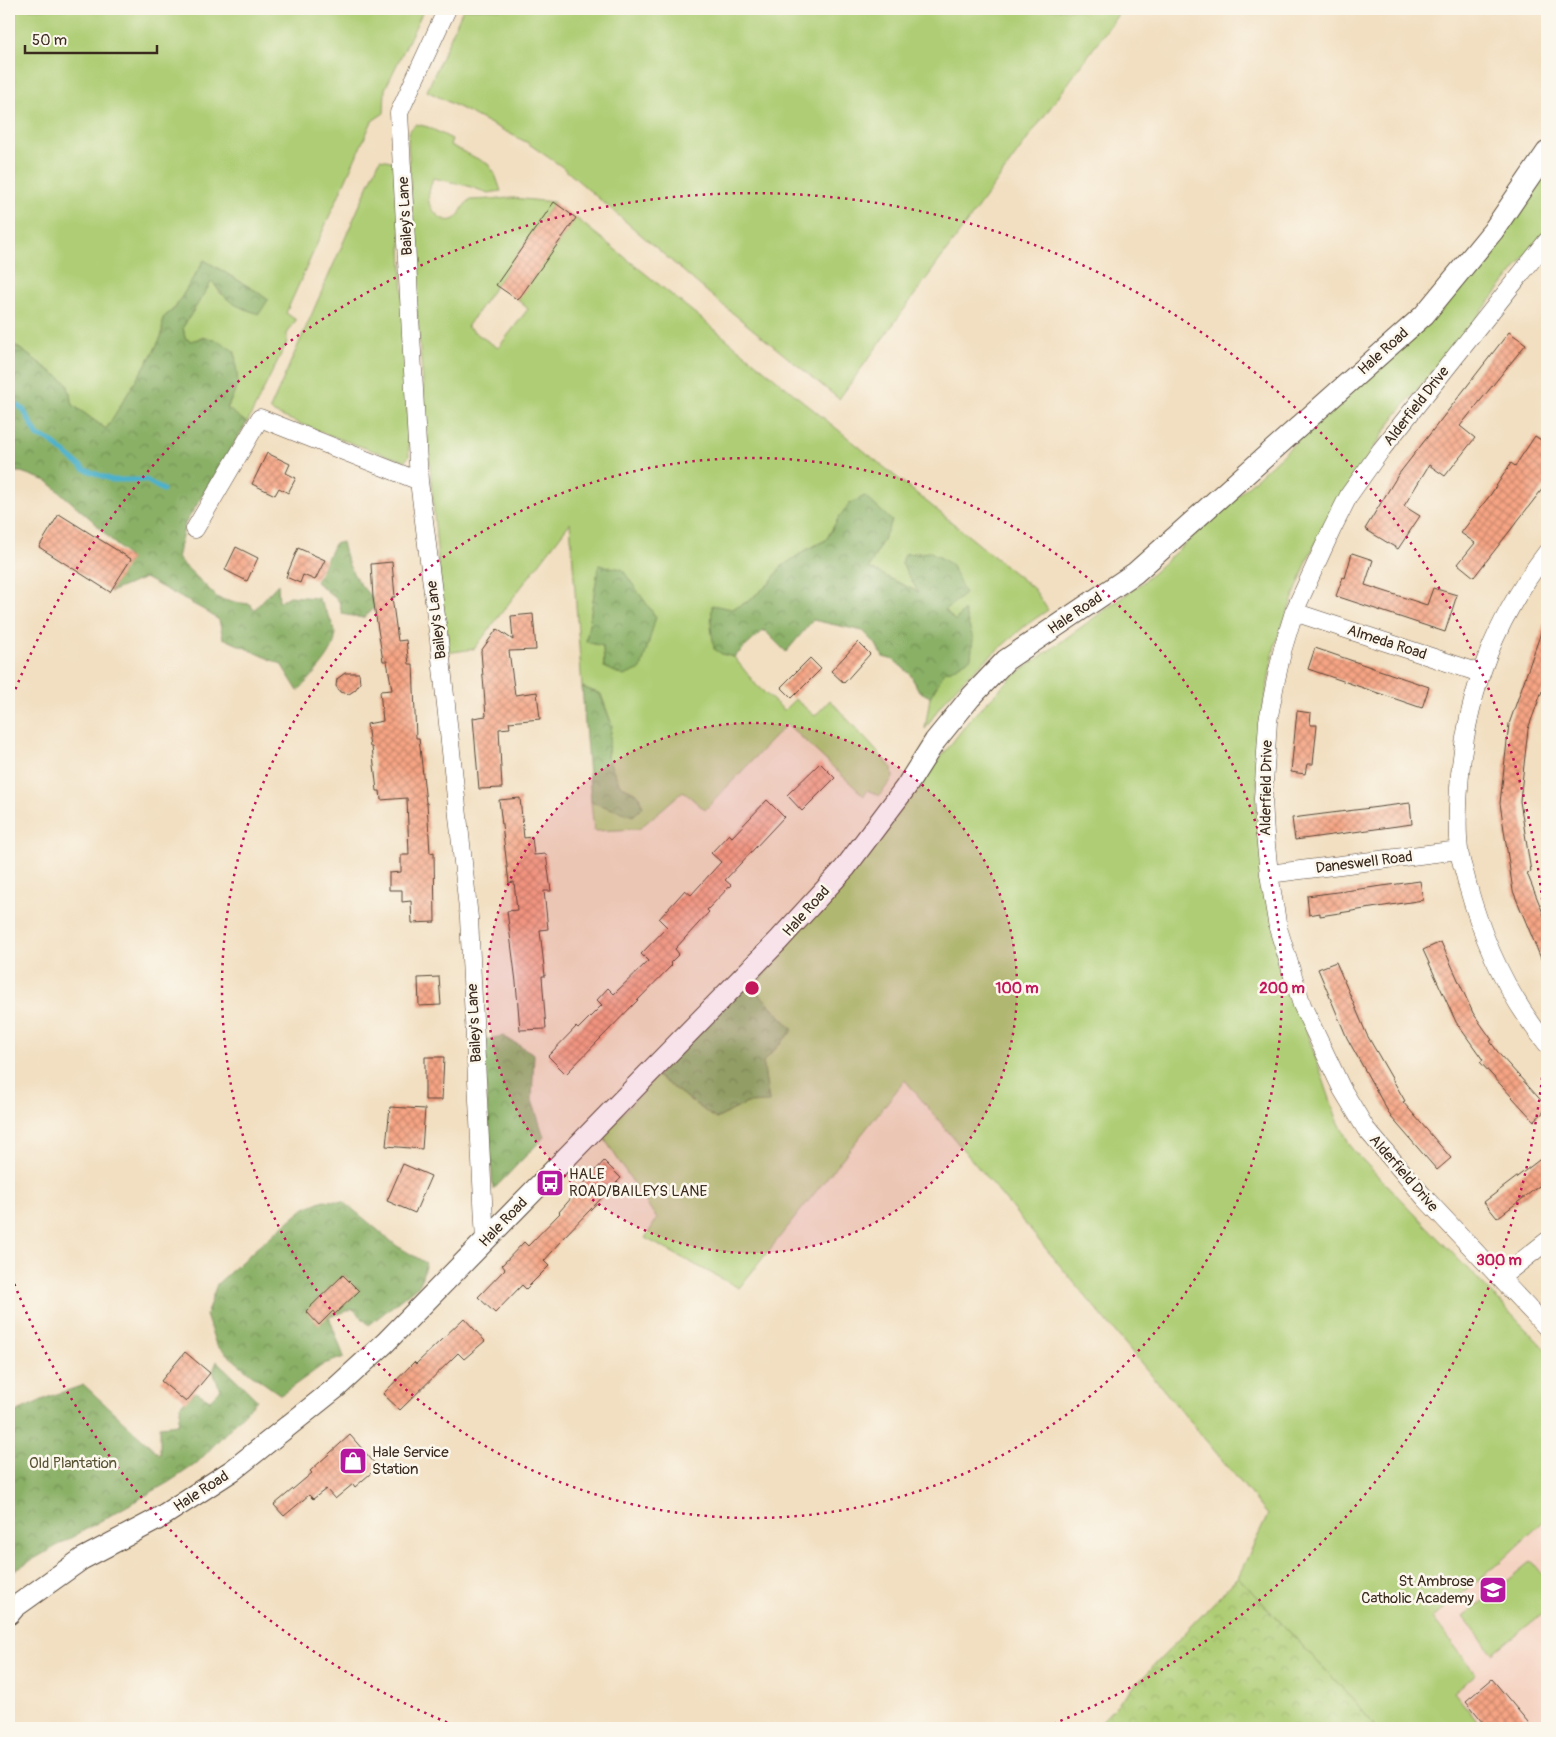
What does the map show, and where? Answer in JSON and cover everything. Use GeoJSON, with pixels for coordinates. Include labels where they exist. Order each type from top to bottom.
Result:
{"type":"FeatureCollection","features":[{"type":"Feature","properties":{"kind":"street","name":"Bailey's Lane"},"geometry":{"type":"LineString","coordinates":[[447,9],[399,113],[419,481],[439,640],[469,918],[485,1241]]}},
{"type":"Feature","properties":{"kind":"street","name":"Hale Road"},"geometry":{"type":"LineString","coordinates":[[9,1614],[15,1607],[82,1559],[156,1520],[233,1470],[344,1381],[385,1343],[778,941],[845,868],[906,787],[934,741],[970,698],[1006,660],[1135,573],[1424,315],[1493,231],[1547,152]]}},
{"type":"Feature","properties":{"kind":"street","name":"Alderfield Drive"},"geometry":{"type":"LineString","coordinates":[[1547,242],[1381,450],[1349,495],[1294,612],[1277,675],[1268,721],[1263,799],[1264,835],[1278,928],[1302,1005],[1342,1089],[1366,1129],[1426,1198],[1547,1328]]}},
{"type":"Feature","properties":{"kind":"street"},"geometry":{"type":"LineString","coordinates":[[195,529],[260,418],[419,481]]}},
{"type":"Feature","properties":{"kind":"street"},"geometry":{"type":"LineString","coordinates":[[1547,552],[1501,623],[1480,673],[1466,727],[1458,799],[1459,850],[1483,934],[1499,971],[1518,1004],[1547,1044]]}},
{"type":"Feature","properties":{"kind":"street","name":"Almeda Road"},"geometry":{"type":"LineString","coordinates":[[1294,612],[1480,673]]}},
{"type":"Feature","properties":{"kind":"street","name":"Daneswell Road"},"geometry":{"type":"LineString","coordinates":[[1269,874],[1459,850]]}},
{"type":"Feature","properties":{"kind":"street"},"geometry":{"type":"LineString","coordinates":[[1500,1278],[1547,1241]]}},
{"type":"Feature","properties":{"kind":"shaded area","name":"St Ambrose Catholic Academy"},"geometry":{"type":"Polygon","coordinates":[[[1547,1495],[1547,1728],[1368,1728],[1331,1685],[1547,1495]]]}},
{"type":"Feature","properties":{"kind":"green space"},"geometry":{"type":"Polygon","coordinates":[[[9,9],[424,9],[385,89],[384,113],[372,121],[286,313],[296,320],[287,334],[287,342],[247,423],[227,409],[238,385],[204,337],[191,341],[185,338],[183,327],[212,281],[221,294],[268,300],[204,260],[175,308],[163,318],[162,335],[154,351],[106,429],[73,405],[67,383],[9,341],[9,9]]]}},
{"type":"Feature","properties":{"kind":"green space"},"geometry":{"type":"Polygon","coordinates":[[[463,9],[1122,9],[839,399],[719,302],[561,166],[526,142],[427,91],[463,9]]]}},
{"type":"Feature","properties":{"kind":"green space"},"geometry":{"type":"Polygon","coordinates":[[[416,124],[428,127],[452,139],[450,145],[488,164],[495,174],[501,191],[488,193],[465,185],[433,178],[429,202],[434,212],[445,220],[455,218],[460,214],[467,202],[471,200],[513,198],[554,202],[467,327],[498,348],[528,309],[518,300],[576,218],[1034,589],[1048,610],[1026,625],[962,681],[941,705],[925,729],[930,697],[945,671],[951,670],[964,610],[955,621],[945,609],[931,552],[905,554],[902,564],[919,593],[869,568],[892,521],[850,503],[839,517],[826,540],[806,550],[781,567],[769,584],[747,602],[732,609],[722,654],[734,657],[757,686],[784,710],[795,699],[815,716],[830,700],[892,768],[893,778],[879,796],[868,790],[864,796],[787,724],[705,810],[683,791],[639,829],[594,831],[591,802],[601,805],[638,794],[620,785],[607,757],[612,725],[601,694],[582,687],[570,523],[474,649],[446,653],[416,302],[408,138],[410,130],[416,124]],[[599,565],[586,642],[603,646],[599,565]]]}},
{"type":"Feature","properties":{"kind":"green space"},"geometry":{"type":"Polygon","coordinates":[[[380,159],[391,161],[398,166],[409,456],[405,461],[322,432],[274,413],[270,409],[380,159]]]}},
{"type":"Feature","properties":{"kind":"green space"},"geometry":{"type":"Polygon","coordinates":[[[1547,170],[1547,229],[1395,416],[1339,500],[1309,556],[1275,645],[1258,737],[1256,825],[1306,1030],[1337,1119],[1352,1149],[1547,1351],[1547,1518],[1501,1561],[1433,1618],[1476,1674],[1454,1692],[1477,1721],[1469,1728],[1377,1728],[1345,1691],[1238,1577],[1268,1515],[905,1080],[739,1288],[645,1238],[657,1219],[602,1135],[657,1076],[716,1119],[747,1103],[769,1101],[763,1062],[793,1030],[755,989],[772,964],[768,953],[842,886],[971,718],[1011,678],[1142,583],[1444,307],[1498,240],[1547,170]]]}},
{"type":"Feature","properties":{"kind":"green space"},"geometry":{"type":"Polygon","coordinates":[[[204,260],[268,300],[259,314],[232,302],[212,281],[183,327],[185,338],[190,341],[210,338],[224,344],[235,352],[238,385],[227,408],[247,423],[185,524],[177,558],[218,598],[231,602],[250,604],[254,610],[278,584],[279,602],[289,596],[318,598],[332,624],[335,634],[334,641],[332,649],[322,664],[298,691],[281,664],[223,638],[219,620],[145,578],[110,592],[130,559],[92,520],[47,481],[21,472],[9,472],[9,341],[67,383],[73,405],[106,429],[154,351],[162,335],[163,318],[175,308],[204,260]]]}},
{"type":"Feature","properties":{"kind":"green space"},"geometry":{"type":"Polygon","coordinates":[[[865,496],[892,521],[869,568],[918,592],[902,564],[905,554],[931,552],[951,564],[965,594],[945,610],[955,621],[964,610],[973,639],[971,658],[951,670],[945,671],[930,697],[919,691],[910,674],[894,660],[883,657],[875,643],[863,631],[813,620],[786,652],[764,630],[734,657],[722,654],[714,649],[711,627],[712,605],[732,609],[747,602],[769,584],[781,567],[806,550],[826,540],[839,517],[850,503],[865,496]]]}},
{"type":"Feature","properties":{"kind":"green space"},"geometry":{"type":"Polygon","coordinates":[[[342,542],[348,562],[355,576],[378,605],[363,618],[342,614],[339,601],[316,582],[334,544],[342,542]]]}},
{"type":"Feature","properties":{"kind":"green space"},"geometry":{"type":"Polygon","coordinates":[[[599,565],[622,569],[656,617],[641,669],[624,676],[604,667],[603,646],[586,642],[599,565]]]}},
{"type":"Feature","properties":{"kind":"green space"},"geometry":{"type":"Polygon","coordinates":[[[582,687],[600,694],[612,725],[607,757],[620,785],[638,794],[643,807],[633,816],[591,802],[582,687]]]}},
{"type":"Feature","properties":{"kind":"green space"},"geometry":{"type":"Polygon","coordinates":[[[768,953],[772,964],[755,989],[793,1030],[763,1062],[769,1102],[747,1103],[716,1119],[657,1076],[768,953]]]}},
{"type":"Feature","properties":{"kind":"green space"},"geometry":{"type":"Polygon","coordinates":[[[503,1036],[534,1054],[532,1100],[544,1137],[493,1190],[483,1040],[503,1036]]]}},
{"type":"Feature","properties":{"kind":"green space"},"geometry":{"type":"Polygon","coordinates":[[[324,1200],[344,1202],[397,1246],[426,1263],[420,1284],[369,1325],[353,1309],[329,1317],[344,1357],[324,1364],[281,1395],[251,1374],[216,1345],[206,1315],[217,1284],[305,1208],[324,1200]]]}},
{"type":"Feature","properties":{"kind":"green space","name":"Old Plantation"},"geometry":{"type":"Polygon","coordinates":[[[217,1361],[257,1400],[196,1464],[169,1482],[9,1573],[9,1415],[51,1396],[84,1385],[160,1455],[160,1426],[178,1424],[181,1404],[196,1392],[210,1400],[220,1390],[213,1371],[217,1361]]]}},
{"type":"Feature","properties":{"kind":"green space"},"geometry":{"type":"Polygon","coordinates":[[[1532,1561],[1547,1580],[1547,1610],[1493,1653],[1463,1617],[1532,1561]]]}},
{"type":"Feature","properties":{"kind":"green space"},"geometry":{"type":"Polygon","coordinates":[[[1238,1577],[1345,1691],[1377,1728],[1095,1728],[1238,1577]]]}},
{"type":"Feature","properties":{"kind":"building"},"geometry":{"type":"Polygon","coordinates":[[[554,202],[576,218],[518,300],[496,285],[554,202]]]}},
{"type":"Feature","properties":{"kind":"building"},"geometry":{"type":"Polygon","coordinates":[[[1509,332],[1526,344],[1460,426],[1475,438],[1445,476],[1429,465],[1404,506],[1420,516],[1398,549],[1365,529],[1398,475],[1509,332]]]}},
{"type":"Feature","properties":{"kind":"building"},"geometry":{"type":"Polygon","coordinates":[[[1535,436],[1547,444],[1547,483],[1474,577],[1458,564],[1475,543],[1461,533],[1491,494],[1511,463],[1515,466],[1535,436]]]}},
{"type":"Feature","properties":{"kind":"building"},"geometry":{"type":"Polygon","coordinates":[[[267,453],[290,464],[286,473],[296,478],[288,493],[279,488],[275,495],[252,484],[267,453]]]}},
{"type":"Feature","properties":{"kind":"building"},"geometry":{"type":"Polygon","coordinates":[[[59,514],[131,559],[110,592],[39,547],[59,514]]]}},
{"type":"Feature","properties":{"kind":"building"},"geometry":{"type":"Polygon","coordinates":[[[236,547],[258,558],[247,581],[225,570],[236,547]]]}},
{"type":"Feature","properties":{"kind":"building"},"geometry":{"type":"Polygon","coordinates":[[[298,548],[325,560],[315,580],[303,575],[300,583],[286,577],[298,548]]]}},
{"type":"Feature","properties":{"kind":"building"},"geometry":{"type":"Polygon","coordinates":[[[1352,553],[1373,560],[1365,585],[1427,605],[1433,588],[1457,595],[1445,632],[1336,596],[1343,577],[1345,578],[1352,553]]]}},
{"type":"Feature","properties":{"kind":"building"},"geometry":{"type":"Polygon","coordinates":[[[392,562],[395,597],[392,597],[398,641],[406,640],[409,664],[413,664],[416,738],[419,738],[427,803],[430,853],[434,852],[435,922],[412,923],[411,901],[402,902],[402,890],[389,890],[389,873],[401,872],[401,855],[409,855],[407,798],[381,800],[380,791],[377,791],[372,747],[370,747],[367,724],[383,721],[380,691],[392,690],[387,661],[383,661],[373,598],[371,564],[392,562]]]}},
{"type":"Feature","properties":{"kind":"building"},"geometry":{"type":"Polygon","coordinates":[[[533,614],[536,650],[509,651],[515,695],[537,692],[540,719],[509,722],[510,728],[499,729],[502,788],[479,789],[473,718],[486,716],[481,651],[497,629],[513,640],[511,616],[533,614]]]}},
{"type":"Feature","properties":{"kind":"building"},"geometry":{"type":"Polygon","coordinates":[[[1545,621],[1547,621],[1547,693],[1542,691],[1528,729],[1520,801],[1531,872],[1527,873],[1547,923],[1547,973],[1513,891],[1500,803],[1509,724],[1545,621]]]}},
{"type":"Feature","properties":{"kind":"building"},"geometry":{"type":"Polygon","coordinates":[[[858,642],[870,654],[844,683],[831,671],[858,642]]]}},
{"type":"Feature","properties":{"kind":"building"},"geometry":{"type":"Polygon","coordinates":[[[1315,648],[1429,687],[1422,708],[1308,669],[1315,648]]]}},
{"type":"Feature","properties":{"kind":"building"},"geometry":{"type":"Polygon","coordinates":[[[810,658],[821,669],[792,698],[781,687],[810,658]]]}},
{"type":"Feature","properties":{"kind":"building"},"geometry":{"type":"Polygon","coordinates":[[[345,673],[359,673],[360,683],[349,694],[340,692],[336,686],[337,679],[345,673]]]}},
{"type":"Feature","properties":{"kind":"building"},"geometry":{"type":"Polygon","coordinates":[[[1297,711],[1311,713],[1310,725],[1317,725],[1313,764],[1307,764],[1305,774],[1291,772],[1297,711]]]}},
{"type":"Feature","properties":{"kind":"building"},"geometry":{"type":"Polygon","coordinates":[[[820,763],[835,778],[802,811],[787,795],[820,763]]]}},
{"type":"Feature","properties":{"kind":"building"},"geometry":{"type":"Polygon","coordinates":[[[520,798],[524,838],[532,837],[534,855],[546,854],[551,891],[544,891],[548,929],[540,930],[545,976],[542,976],[546,1029],[520,1030],[507,911],[517,910],[514,882],[509,883],[499,800],[520,798]]]}},
{"type":"Feature","properties":{"kind":"building"},"geometry":{"type":"Polygon","coordinates":[[[767,800],[784,817],[725,880],[731,885],[707,910],[709,912],[675,949],[679,954],[670,963],[672,965],[566,1074],[548,1056],[576,1027],[578,1029],[602,1005],[597,1000],[608,988],[614,994],[648,961],[641,954],[667,927],[659,919],[685,890],[691,895],[721,862],[711,853],[729,834],[732,837],[767,800]]]}},
{"type":"Feature","properties":{"kind":"building"},"geometry":{"type":"Polygon","coordinates":[[[1410,803],[1412,824],[1295,840],[1292,818],[1410,803]]]}},
{"type":"Feature","properties":{"kind":"building"},"geometry":{"type":"Polygon","coordinates":[[[1420,881],[1423,900],[1320,916],[1320,913],[1309,915],[1307,896],[1420,881]]]}},
{"type":"Feature","properties":{"kind":"building"},"geometry":{"type":"Polygon","coordinates":[[[1441,942],[1473,1013],[1492,1040],[1490,1041],[1500,1055],[1547,1107],[1534,1121],[1480,1062],[1483,1060],[1456,1022],[1423,950],[1441,942]]]}},
{"type":"Feature","properties":{"kind":"building"},"geometry":{"type":"Polygon","coordinates":[[[1336,962],[1367,1035],[1405,1101],[1403,1102],[1451,1158],[1437,1170],[1391,1117],[1347,1038],[1318,969],[1336,962]]]}},
{"type":"Feature","properties":{"kind":"building"},"geometry":{"type":"Polygon","coordinates":[[[439,977],[441,1005],[419,1006],[418,978],[439,977]]]}},
{"type":"Feature","properties":{"kind":"building"},"geometry":{"type":"Polygon","coordinates":[[[425,1057],[444,1057],[442,1100],[425,1100],[425,1057]]]}},
{"type":"Feature","properties":{"kind":"building"},"geometry":{"type":"Polygon","coordinates":[[[390,1107],[425,1109],[422,1149],[386,1146],[390,1107]]]}},
{"type":"Feature","properties":{"kind":"building"},"geometry":{"type":"Polygon","coordinates":[[[1547,1154],[1547,1180],[1497,1218],[1484,1202],[1547,1154]]]}},
{"type":"Feature","properties":{"kind":"building"},"geometry":{"type":"Polygon","coordinates":[[[604,1161],[621,1178],[560,1241],[544,1261],[549,1266],[526,1289],[522,1285],[495,1313],[478,1297],[505,1269],[502,1265],[524,1242],[528,1246],[560,1213],[604,1161]]]}},
{"type":"Feature","properties":{"kind":"building"},"geometry":{"type":"Polygon","coordinates":[[[403,1164],[431,1176],[415,1213],[387,1201],[403,1164]]]}},
{"type":"Feature","properties":{"kind":"building"},"geometry":{"type":"Polygon","coordinates":[[[343,1275],[359,1291],[335,1314],[333,1311],[319,1325],[306,1311],[343,1275]]]}},
{"type":"Feature","properties":{"kind":"building"},"geometry":{"type":"Polygon","coordinates":[[[464,1318],[485,1341],[464,1359],[458,1353],[400,1410],[383,1394],[414,1362],[416,1364],[464,1318]]]}},
{"type":"Feature","properties":{"kind":"building"},"geometry":{"type":"Polygon","coordinates":[[[185,1352],[210,1373],[186,1402],[161,1381],[185,1352]]]}},
{"type":"Feature","properties":{"kind":"building"},"geometry":{"type":"Polygon","coordinates":[[[350,1435],[378,1467],[355,1487],[353,1484],[335,1499],[326,1489],[313,1499],[309,1495],[284,1516],[274,1505],[312,1473],[310,1471],[350,1435]]]}},
{"type":"Feature","properties":{"kind":"building"},"geometry":{"type":"Polygon","coordinates":[[[1492,1679],[1533,1728],[1488,1728],[1466,1701],[1492,1679]]]}},
{"type":"Feature","properties":{"kind":"waterway"},"geometry":{"type":"LineString","coordinates":[[9,399],[23,409],[38,436],[49,440],[84,469],[112,480],[146,480],[163,490]]}},
{"type":"Feature","properties":{"kind":"place","name":"HALE ROAD/BAILEYS LANE"},"geometry":{"type":"Point","coordinates":[550,1183]}},
{"type":"Feature","properties":{"kind":"place","name":"Hale Service Station"},"geometry":{"type":"Point","coordinates":[353,1461]}},
{"type":"Feature","properties":{"kind":"place","name":"St Ambrose Catholic Academy"},"geometry":{"type":"Point","coordinates":[1493,1590]}}]}
